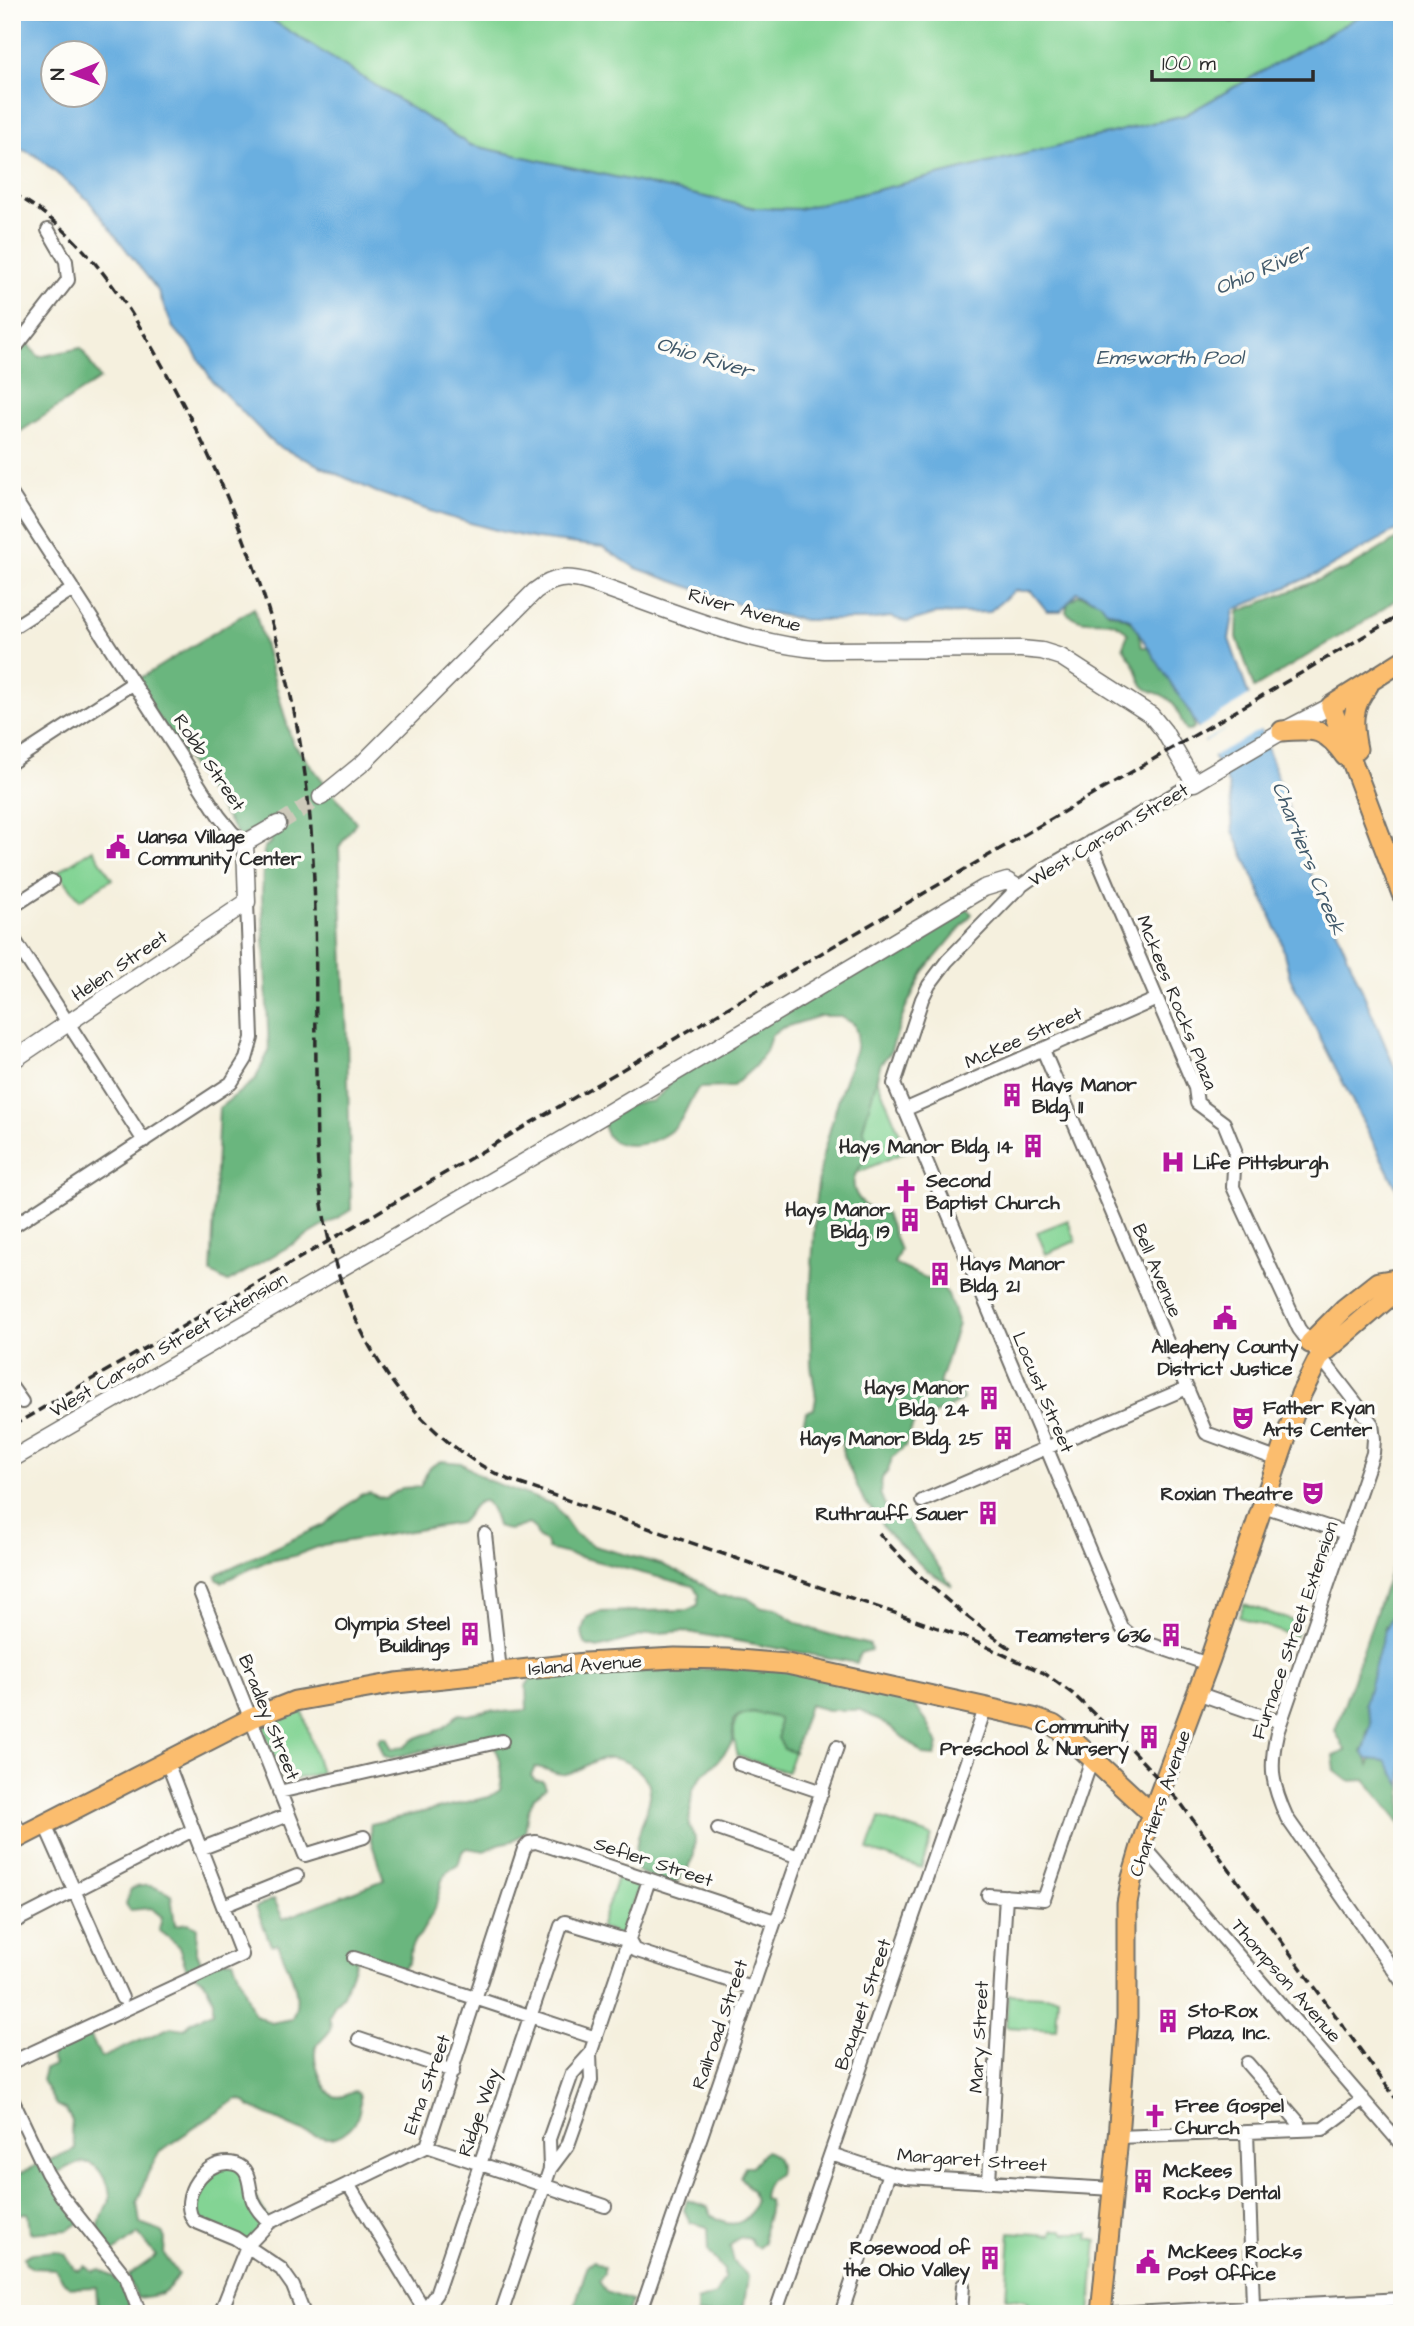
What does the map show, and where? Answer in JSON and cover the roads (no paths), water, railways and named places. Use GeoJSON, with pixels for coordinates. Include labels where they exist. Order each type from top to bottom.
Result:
{"type":"FeatureCollection","features":[{"type":"Feature","properties":{"kind":"main road","name":"West Carson Street"},"geometry":{"type":"LineString","coordinates":[[1331,706],[1402,661]]}},
{"type":"Feature","properties":{"kind":"main road"},"geometry":{"type":"LineString","coordinates":[[1359,779],[1352,723],[1354,709],[1361,693],[1374,679]]}},
{"type":"Feature","properties":{"kind":"main road"},"geometry":{"type":"LineString","coordinates":[[1331,706],[1402,894]]}},
{"type":"Feature","properties":{"kind":"main road"},"geometry":{"type":"LineString","coordinates":[[1281,732],[1306,729],[1329,736],[1359,779]]}},
{"type":"Feature","properties":{"kind":"main road"},"geometry":{"type":"LineString","coordinates":[[1315,1350],[1401,1281]]}},
{"type":"Feature","properties":{"kind":"main road","name":"Chartiers Avenue"},"geometry":{"type":"LineString","coordinates":[[1101,2314],[1127,2017],[1127,1903],[1141,1843],[1208,1664],[1315,1350]]}},
{"type":"Feature","properties":{"kind":"main road","name":"Island Avenue"},"geometry":{"type":"LineString","coordinates":[[15,1833],[45,1825],[252,1718],[303,1699],[377,1685],[500,1671],[675,1658],[787,1664],[986,1706],[1053,1726],[1152,1814]]}},
{"type":"Feature","properties":{"kind":"street"},"geometry":{"type":"LineString","coordinates":[[12,352],[68,280],[66,261],[48,230]]}},
{"type":"Feature","properties":{"kind":"street","name":"Robb Street"},"geometry":{"type":"LineString","coordinates":[[12,495],[219,816],[245,843]]}},
{"type":"Feature","properties":{"kind":"street","name":"River Avenue"},"geometry":{"type":"LineString","coordinates":[[321,797],[364,762],[535,591],[545,583],[564,578],[588,582],[782,645],[824,650],[1032,649],[1052,653],[1151,715],[1164,730],[1194,783]]}},
{"type":"Feature","properties":{"kind":"street"},"geometry":{"type":"LineString","coordinates":[[12,628],[73,589]]}},
{"type":"Feature","properties":{"kind":"street"},"geometry":{"type":"LineString","coordinates":[[12,762],[133,683]]}},
{"type":"Feature","properties":{"kind":"street","name":"West Carson Street"},"geometry":{"type":"LineString","coordinates":[[894,1084],[929,985],[947,961],[1018,888],[1090,842],[1331,706]]}},
{"type":"Feature","properties":{"kind":"street"},"geometry":{"type":"LineString","coordinates":[[12,1227],[231,1083],[246,1059],[253,1038],[245,843],[278,824]]}},
{"type":"Feature","properties":{"kind":"street","name":"Mckees Rocks Plaza"},"geometry":{"type":"LineString","coordinates":[[1090,842],[1195,1088],[1197,1103],[1224,1123],[1235,1150],[1233,1187],[1299,1329],[1315,1350]]}},
{"type":"Feature","properties":{"kind":"street"},"geometry":{"type":"LineString","coordinates":[[12,907],[52,881]]}},
{"type":"Feature","properties":{"kind":"street","name":"West Carson Street Extension"},"geometry":{"type":"LineString","coordinates":[[12,1459],[574,1133],[984,888],[1007,881],[1018,888]]}},
{"type":"Feature","properties":{"kind":"street","name":"Helen Street"},"geometry":{"type":"LineString","coordinates":[[12,1061],[247,902]]}},
{"type":"Feature","properties":{"kind":"street"},"geometry":{"type":"LineString","coordinates":[[12,936],[144,1140]]}},
{"type":"Feature","properties":{"kind":"street","name":"McKee Street"},"geometry":{"type":"LineString","coordinates":[[904,1110],[1157,999]]}},
{"type":"Feature","properties":{"kind":"street","name":"Bell Avenue"},"geometry":{"type":"LineString","coordinates":[[1043,1050],[1206,1433],[1279,1460]]}},
{"type":"Feature","properties":{"kind":"street","name":"Locust Street"},"geometry":{"type":"LineString","coordinates":[[894,1084],[1126,1634],[1208,1664]]}},
{"type":"Feature","properties":{"kind":"street","name":"Furnace Street Extension"},"geometry":{"type":"LineString","coordinates":[[1315,1350],[1371,1423],[1374,1433],[1373,1453],[1280,1722],[1271,1762],[1275,1793],[1293,1827],[1402,1982]]}},
{"type":"Feature","properties":{"kind":"street"},"geometry":{"type":"LineString","coordinates":[[12,1388],[22,1402]]}},
{"type":"Feature","properties":{"kind":"street"},"geometry":{"type":"LineString","coordinates":[[922,1501],[1187,1388]]}},
{"type":"Feature","properties":{"kind":"street"},"geometry":{"type":"LineString","coordinates":[[1263,1506],[1346,1533]]}},
{"type":"Feature","properties":{"kind":"street"},"geometry":{"type":"LineString","coordinates":[[485,1534],[500,1671]]}},
{"type":"Feature","properties":{"kind":"street","name":"Bradley Street"},"geometry":{"type":"LineString","coordinates":[[201,1592],[305,1855],[364,1837]]}},
{"type":"Feature","properties":{"kind":"street"},"geometry":{"type":"LineString","coordinates":[[1197,1693],[1280,1722]]}},
{"type":"Feature","properties":{"kind":"street","name":"Bouquet Street"},"geometry":{"type":"LineString","coordinates":[[775,2314],[986,1706]]}},
{"type":"Feature","properties":{"kind":"street"},"geometry":{"type":"LineString","coordinates":[[279,1792],[502,1741]]}},
{"type":"Feature","properties":{"kind":"street","name":"Railroad Street"},"geometry":{"type":"LineString","coordinates":[[640,2314],[837,1747]]}},
{"type":"Feature","properties":{"kind":"street"},"geometry":{"type":"LineString","coordinates":[[988,1895],[1044,1899],[1092,1759]]}},
{"type":"Feature","properties":{"kind":"street"},"geometry":{"type":"LineString","coordinates":[[12,2062],[242,1955],[167,1762]]}},
{"type":"Feature","properties":{"kind":"street"},"geometry":{"type":"LineString","coordinates":[[739,1764],[822,1792]]}},
{"type":"Feature","properties":{"kind":"street"},"geometry":{"type":"LineString","coordinates":[[201,1849],[288,1815]]}},
{"type":"Feature","properties":{"kind":"street"},"geometry":{"type":"LineString","coordinates":[[45,1825],[122,1998]]}},
{"type":"Feature","properties":{"kind":"street"},"geometry":{"type":"LineString","coordinates":[[718,1829],[799,1857]]}},
{"type":"Feature","properties":{"kind":"street"},"geometry":{"type":"LineString","coordinates":[[12,1923],[193,1830]]}},
{"type":"Feature","properties":{"kind":"street","name":"Sefler Street"},"geometry":{"type":"LineString","coordinates":[[524,1849],[529,1843],[536,1842],[775,1921]]}},
{"type":"Feature","properties":{"kind":"street","name":"Thompson Avenue"},"geometry":{"type":"LineString","coordinates":[[1141,1843],[1402,2145]]}},
{"type":"Feature","properties":{"kind":"street","name":"Etna Street"},"geometry":{"type":"LineString","coordinates":[[220,2314],[247,2246],[270,2222],[427,2146],[524,1849]]}},
{"type":"Feature","properties":{"kind":"street"},"geometry":{"type":"LineString","coordinates":[[223,1906],[297,1876]]}},
{"type":"Feature","properties":{"kind":"street"},"geometry":{"type":"LineString","coordinates":[[550,2169],[549,2139],[572,2074],[590,2054],[631,1946],[649,1880]]}},
{"type":"Feature","properties":{"kind":"street","name":"Mary Street"},"geometry":{"type":"LineString","coordinates":[[989,2181],[1006,1896]]}},
{"type":"Feature","properties":{"kind":"street","name":"Ridge Way"},"geometry":{"type":"LineString","coordinates":[[423,2313],[436,2294],[561,1926],[570,1922],[631,1946]]}},
{"type":"Feature","properties":{"kind":"street"},"geometry":{"type":"LineString","coordinates":[[631,1946],[752,1988]]}},
{"type":"Feature","properties":{"kind":"street"},"geometry":{"type":"LineString","coordinates":[[354,1958],[596,2038]]}},
{"type":"Feature","properties":{"kind":"street"},"geometry":{"type":"LineString","coordinates":[[359,2039],[453,2071]]}},
{"type":"Feature","properties":{"kind":"street"},"geometry":{"type":"LineString","coordinates":[[501,2314],[550,2169],[568,2145],[591,2080],[590,2054]]}},
{"type":"Feature","properties":{"kind":"street"},"geometry":{"type":"LineString","coordinates":[[1247,2063],[1299,2123],[1300,2130]]}},
{"type":"Feature","properties":{"kind":"street"},"geometry":{"type":"LineString","coordinates":[[12,2099],[47,2174],[126,2277],[140,2314]]}},
{"type":"Feature","properties":{"kind":"street"},"geometry":{"type":"LineString","coordinates":[[1118,2137],[1323,2129],[1363,2099]]}},
{"type":"Feature","properties":{"kind":"street"},"geometry":{"type":"LineString","coordinates":[[1247,2132],[1253,2305]]}},
{"type":"Feature","properties":{"kind":"street"},"geometry":{"type":"LineString","coordinates":[[427,2146],[605,2206]]}},
{"type":"Feature","properties":{"kind":"street","name":"Margaret Street"},"geometry":{"type":"LineString","coordinates":[[831,2154],[906,2177],[1113,2189]]}},
{"type":"Feature","properties":{"kind":"street"},"geometry":{"type":"LineString","coordinates":[[270,2222],[262,2216],[253,2201],[248,2175],[235,2164],[224,2164],[204,2173],[190,2194],[190,2216],[199,2225],[222,2231],[281,2269],[288,2276],[304,2314]]}},
{"type":"Feature","properties":{"kind":"street"},"geometry":{"type":"LineString","coordinates":[[841,2314],[888,2173]]}},
{"type":"Feature","properties":{"kind":"street"},"geometry":{"type":"LineString","coordinates":[[348,2184],[423,2313]]}},
{"type":"Feature","properties":{"kind":"street"},"geometry":{"type":"LineString","coordinates":[[961,2314],[963,2285]]}},
{"type":"Feature","properties":{"kind":"street"},"geometry":{"type":"LineString","coordinates":[[1112,2314],[1402,2299]]}},
{"type":"Feature","properties":{"kind":"water","name":"Emsworth Pool"},"geometry":{"type":"Polygon","coordinates":[[[12,12],[259,12],[470,145],[755,208],[799,209],[1185,115],[1367,12],[1402,12],[1402,527],[1323,571],[1234,610],[1229,639],[1322,904],[1333,921],[1402,1085],[1402,1199],[1290,978],[1280,937],[1233,831],[1229,786],[1190,713],[1130,619],[1106,610],[1100,602],[1077,592],[1061,611],[1047,611],[1031,591],[1014,591],[989,612],[935,614],[908,622],[890,617],[867,620],[804,620],[751,609],[636,568],[602,547],[503,532],[445,516],[376,492],[275,445],[213,382],[190,345],[173,328],[158,291],[88,200],[35,155],[12,145],[12,12]]]}},
{"type":"Feature","properties":{"kind":"water"},"geometry":{"type":"Polygon","coordinates":[[[1402,1590],[1402,1786],[1386,1761],[1368,1759],[1363,1754],[1371,1723],[1365,1704],[1383,1635],[1402,1590]]]}},
{"type":"Feature","properties":{"kind":"tunnel"},"geometry":{"type":"LineString","coordinates":[[278,824],[321,797]]}},
{"type":"Feature","properties":{"kind":"railway"},"geometry":{"type":"LineString","coordinates":[[12,193],[39,210],[86,252],[142,330],[196,429],[217,474],[237,520],[270,615],[294,712],[312,839],[317,1142],[323,1210],[345,1293],[362,1332],[383,1369],[409,1403],[438,1433],[472,1459],[509,1480],[967,1638],[1044,1673],[1073,1694],[1128,1746],[1180,1802],[1402,2107]]}},
{"type":"Feature","properties":{"kind":"railway"},"geometry":{"type":"LineString","coordinates":[[12,1426],[1402,614]]}},
{"type":"Feature","properties":{"kind":"railway"},"geometry":{"type":"LineString","coordinates":[[879,1533],[909,1566],[942,1596],[1013,1650]]}},
{"type":"Feature","properties":{"kind":"place","name":"Uansa Village Community Center"},"geometry":{"type":"Point","coordinates":[118,847]}},
{"type":"Feature","properties":{"kind":"place","name":"Hays Manor Bldg. 11"},"geometry":{"type":"Point","coordinates":[1012,1095]}},
{"type":"Feature","properties":{"kind":"place","name":"Hays Manor Bldg. 14"},"geometry":{"type":"Point","coordinates":[1033,1146]}},
{"type":"Feature","properties":{"kind":"place","name":"Life Pittsburgh"},"geometry":{"type":"Point","coordinates":[1173,1162]}},
{"type":"Feature","properties":{"kind":"place","name":"Second Baptist Church"},"geometry":{"type":"Point","coordinates":[906,1191]}},
{"type":"Feature","properties":{"kind":"place","name":"Hays Manor Bldg. 19"},"geometry":{"type":"Point","coordinates":[910,1220]}},
{"type":"Feature","properties":{"kind":"place","name":"Hays Manor Bldg. 21"},"geometry":{"type":"Point","coordinates":[940,1274]}},
{"type":"Feature","properties":{"kind":"place","name":"Allegheny County District Justice"},"geometry":{"type":"Point","coordinates":[1225,1318]}},
{"type":"Feature","properties":{"kind":"place","name":"Hays Manor Bldg. 24"},"geometry":{"type":"Point","coordinates":[989,1398]}},
{"type":"Feature","properties":{"kind":"place","name":"Father Ryan Arts Center"},"geometry":{"type":"Point","coordinates":[1243,1418]}},
{"type":"Feature","properties":{"kind":"place","name":"Hays Manor Bldg. 25"},"geometry":{"type":"Point","coordinates":[1003,1438]}},
{"type":"Feature","properties":{"kind":"place","name":"Roxian Theatre"},"geometry":{"type":"Point","coordinates":[1313,1493]}},
{"type":"Feature","properties":{"kind":"place","name":"Ruthrauff Sauer"},"geometry":{"type":"Point","coordinates":[988,1513]}},
{"type":"Feature","properties":{"kind":"place","name":"Olympia Steel Buildings"},"geometry":{"type":"Point","coordinates":[470,1634]}},
{"type":"Feature","properties":{"kind":"place","name":"Teamsters 636"},"geometry":{"type":"Point","coordinates":[1171,1635]}},
{"type":"Feature","properties":{"kind":"place","name":"Community Preschool & Nursery"},"geometry":{"type":"Point","coordinates":[1149,1737]}},
{"type":"Feature","properties":{"kind":"place","name":"Sto-Rox Plaza, Inc."},"geometry":{"type":"Point","coordinates":[1168,2021]}},
{"type":"Feature","properties":{"kind":"place","name":"Free Gospel Church"},"geometry":{"type":"Point","coordinates":[1155,2116]}},
{"type":"Feature","properties":{"kind":"place","name":"McKees Rocks Dental"},"geometry":{"type":"Point","coordinates":[1143,2181]}},
{"type":"Feature","properties":{"kind":"place","name":"Rosewood of the Ohio Valley"},"geometry":{"type":"Point","coordinates":[990,2258]}},
{"type":"Feature","properties":{"kind":"place","name":"McKees Rocks Post Office"},"geometry":{"type":"Point","coordinates":[1148,2262]}},
{"type":"Feature","properties":{"kind":"water label","name":"Ohio River"},"geometry":{"type":"Point","coordinates":[1262,269]}},
{"type":"Feature","properties":{"kind":"water label","name":"Ohio River"},"geometry":{"type":"Point","coordinates":[705,357]}},
{"type":"Feature","properties":{"kind":"water label","name":"Chartiers Creek"},"geometry":{"type":"Point","coordinates":[1309,858]}}]}
